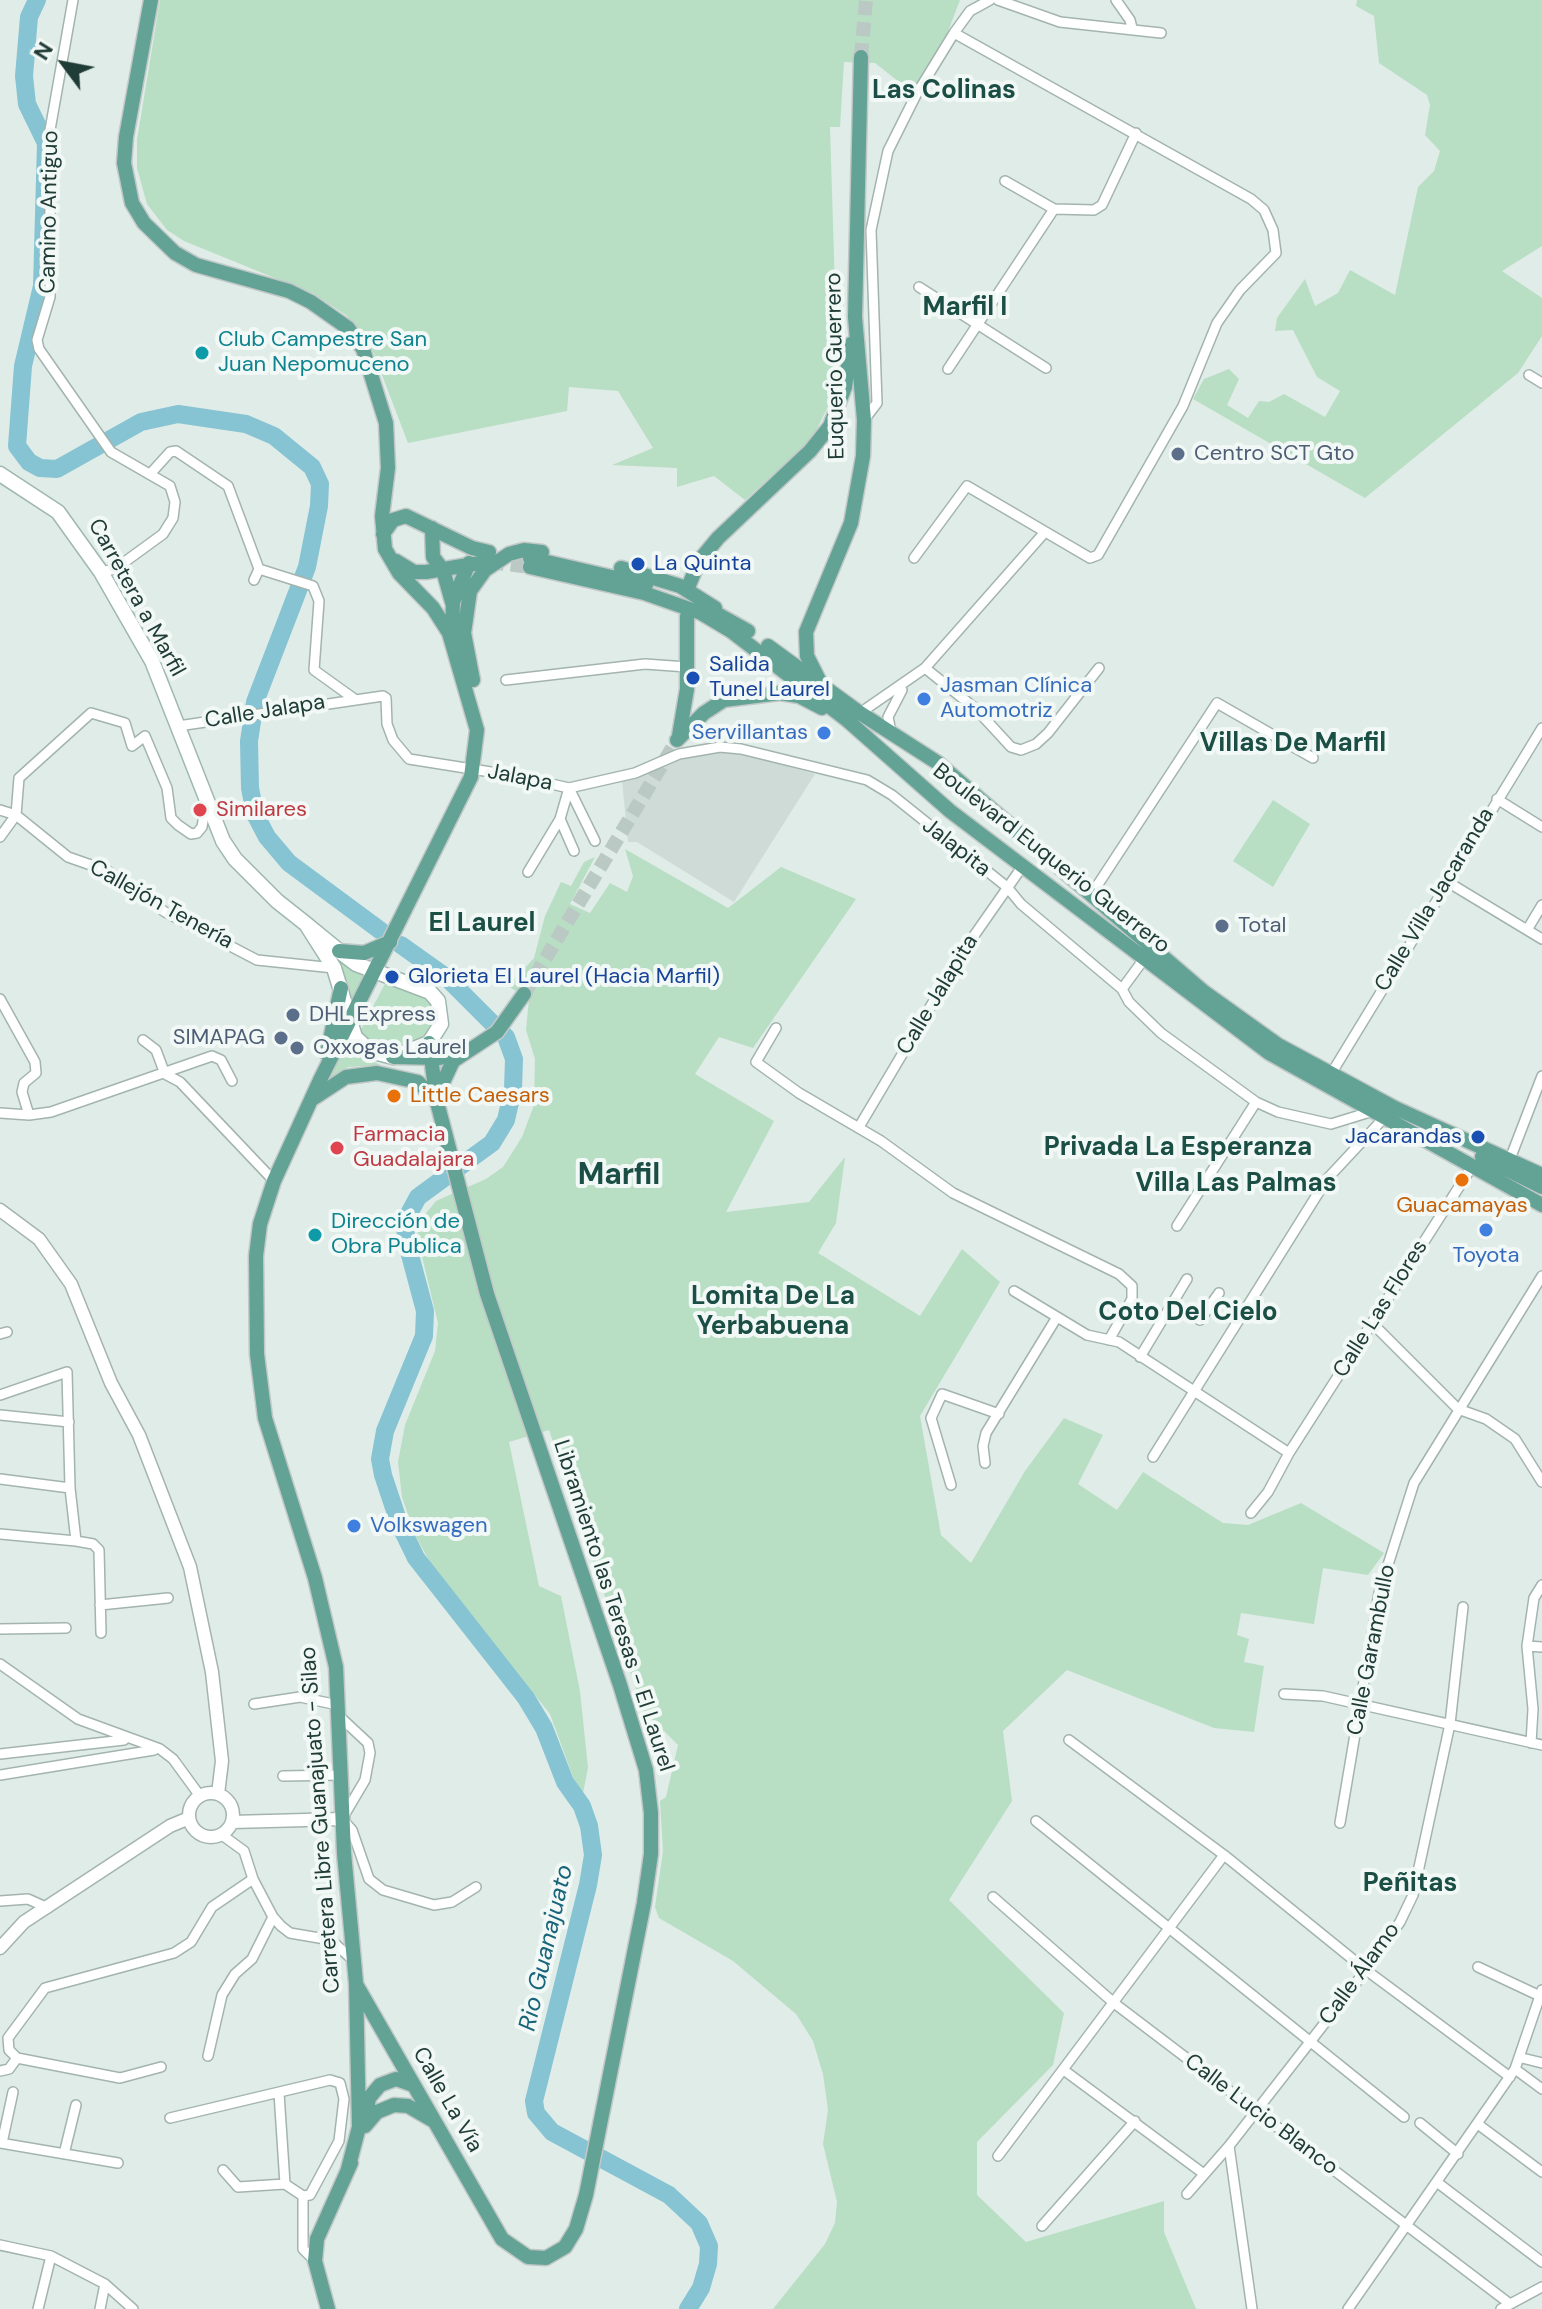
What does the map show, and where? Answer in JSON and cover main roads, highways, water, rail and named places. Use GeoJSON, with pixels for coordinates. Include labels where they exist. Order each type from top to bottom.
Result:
{"type":"FeatureCollection","features":[{"type":"Feature","properties":{"kind":"main road"},"geometry":{"type":"LineString","coordinates":[[151,0],[126,137],[124,163],[132,203],[144,223],[175,253],[196,265],[289,291],[332,314],[348,328],[363,349],[386,423],[388,468],[384,542],[399,573],[433,608],[452,644],[477,730],[473,772]]}},
{"type":"Feature","properties":{"kind":"main road","name":"Euquerio Guerrero"},"geometry":{"type":"LineString","coordinates":[[840,699],[811,667],[805,645],[806,632],[851,523],[863,456],[864,420],[855,317],[861,57]]}},
{"type":"Feature","properties":{"kind":"main road"},"geometry":{"type":"LineString","coordinates":[[689,585],[699,561],[718,538],[810,451],[830,426],[845,387],[855,317]]}},
{"type":"Feature","properties":{"kind":"main road","name":"Carretera a Marfil"},"geometry":{"type":"LineString","coordinates":[[0,474],[58,512],[101,572],[152,661],[223,841],[235,859],[306,924],[339,951],[374,973]]}},
{"type":"Feature","properties":{"kind":"main road"},"geometry":{"type":"LineString","coordinates":[[401,517],[414,517],[487,557],[443,570],[405,569],[384,542],[401,517]]}},
{"type":"Feature","properties":{"kind":"main road"},"geometry":{"type":"LineString","coordinates":[[432,528],[430,543],[433,557],[443,570],[453,602],[452,644]]}},
{"type":"Feature","properties":{"kind":"main road"},"geometry":{"type":"LineString","coordinates":[[393,1057],[429,1043],[441,1024],[438,1001],[430,992],[374,973],[473,772],[482,716],[470,670],[463,617],[470,591],[496,562],[524,550],[623,569],[680,586],[723,615]]}},
{"type":"Feature","properties":{"kind":"main road","name":"Boulevard Euquerio Guerrero"},"geometry":{"type":"LineString","coordinates":[[840,699],[723,615],[620,577],[530,562],[644,593],[701,613],[854,716],[950,811],[1269,1053],[1376,1116],[1473,1165],[1524,1186],[1542,1204]]}},
{"type":"Feature","properties":{"kind":"main road"},"geometry":{"type":"LineString","coordinates":[[453,602],[469,563]]}},
{"type":"Feature","properties":{"kind":"main road"},"geometry":{"type":"LineString","coordinates":[[687,616],[685,709],[677,740],[704,713],[724,700],[760,694],[799,696],[891,732],[938,763],[1204,992],[1278,1045],[1444,1131],[1542,1175]]}},
{"type":"Feature","properties":{"kind":"main road"},"geometry":{"type":"LineString","coordinates":[[840,699],[854,716]]}},
{"type":"Feature","properties":{"kind":"main road","name":"Carretera a Marfil"},"geometry":{"type":"LineString","coordinates":[[306,924],[334,968],[349,1023]]}},
{"type":"Feature","properties":{"kind":"main road"},"geometry":{"type":"LineString","coordinates":[[339,951],[364,953],[390,942]]}},
{"type":"Feature","properties":{"kind":"main road","name":"Carretera Libre Guanajuato - Silao"},"geometry":{"type":"LineString","coordinates":[[348,2169],[359,2127],[355,1962],[342,1819],[339,1710],[331,1638],[260,1392],[256,1256],[260,1224],[274,1181],[374,973]]}},
{"type":"Feature","properties":{"kind":"main road"},"geometry":{"type":"LineString","coordinates":[[321,1078],[341,988]]}},
{"type":"Feature","properties":{"kind":"main road"},"geometry":{"type":"LineString","coordinates":[[349,1023],[355,1037],[370,1051],[393,1057],[433,1059],[461,1053],[486,1039],[508,1020],[524,994]]}},
{"type":"Feature","properties":{"kind":"main road","name":"Libramiento las Teresas - El Laurel"},"geometry":{"type":"LineString","coordinates":[[429,1043],[437,1102],[487,1294],[646,1770],[651,1854],[644,1903],[586,2195],[576,2229],[565,2247],[546,2258],[528,2257],[502,2239]]}},
{"type":"Feature","properties":{"kind":"main road"},"geometry":{"type":"LineString","coordinates":[[314,1098],[346,1077],[377,1073],[418,1082],[437,1102],[448,1068],[461,1053]]}},
{"type":"Feature","properties":{"kind":"main road"},"geometry":{"type":"LineString","coordinates":[[1444,1131],[1458,1144],[1524,1186],[1542,1187]]}},
{"type":"Feature","properties":{"kind":"main road","name":"Calle La Vía"},"geometry":{"type":"LineString","coordinates":[[356,1983],[502,2239]]}},
{"type":"Feature","properties":{"kind":"main road"},"geometry":{"type":"LineString","coordinates":[[328,2309],[315,2261],[323,2219],[348,2169],[364,2126],[369,2098],[380,2085],[396,2079],[413,2085]]}},
{"type":"Feature","properties":{"kind":"main road"},"geometry":{"type":"LineString","coordinates":[[364,2126],[377,2112],[394,2105],[408,2106],[433,2121]]}},
{"type":"Feature","properties":{"kind":"waterway"},"geometry":{"type":"LineString","coordinates":[[37,0],[29,17],[24,76],[27,104],[46,143],[42,286],[23,366],[17,446],[29,462],[40,468],[57,469],[141,422],[178,414],[246,424],[274,436],[312,467],[320,484],[319,506],[307,567],[255,702],[249,741],[250,788],[255,814],[267,837],[289,863],[381,931]]}},
{"type":"Feature","properties":{"kind":"waterway","name":"Rio Guanajuato"},"geometry":{"type":"LineString","coordinates":[[401,945],[446,977],[506,1037],[514,1059],[513,1089],[506,1120],[492,1143],[418,1197],[405,1221],[406,1240],[425,1311],[424,1336],[385,1431],[380,1459],[383,1475],[399,1523],[416,1558],[526,1698],[544,1728],[565,1782],[582,1806],[589,1826],[593,1855],[588,1885],[534,2101],[536,2113],[552,2132],[669,2195],[699,2223],[709,2246],[708,2264],[701,2288],[688,2309]]}},
{"type":"Feature","properties":{"kind":"tunnel"},"geometry":{"type":"LineString","coordinates":[[861,57],[866,0]]}},
{"type":"Feature","properties":{"kind":"tunnel"},"geometry":{"type":"LineString","coordinates":[[490,562],[530,567]]}},
{"type":"Feature","properties":{"kind":"tunnel"},"geometry":{"type":"LineString","coordinates":[[524,994],[677,740]]}},
{"type":"Feature","properties":{"kind":"place","name":"Club Campestre San Juan Nepomuceno"},"geometry":{"type":"Point","coordinates":[202,353]}},
{"type":"Feature","properties":{"kind":"place","name":"Centro SCT Gto"},"geometry":{"type":"Point","coordinates":[1178,454]}},
{"type":"Feature","properties":{"kind":"place","name":"La Quinta"},"geometry":{"type":"Point","coordinates":[638,564]}},
{"type":"Feature","properties":{"kind":"place","name":"Salida Tunel Laurel"},"geometry":{"type":"Point","coordinates":[693,678]}},
{"type":"Feature","properties":{"kind":"place","name":"Jasman Clínica Automotriz"},"geometry":{"type":"Point","coordinates":[924,699]}},
{"type":"Feature","properties":{"kind":"place","name":"Servillantas"},"geometry":{"type":"Point","coordinates":[824,733]}},
{"type":"Feature","properties":{"kind":"place","name":"Similares"},"geometry":{"type":"Point","coordinates":[200,810]}},
{"type":"Feature","properties":{"kind":"place","name":"Total"},"geometry":{"type":"Point","coordinates":[1222,926]}},
{"type":"Feature","properties":{"kind":"place","name":"Glorieta El Laurel (Hacia Marfil)"},"geometry":{"type":"Point","coordinates":[392,977]}},
{"type":"Feature","properties":{"kind":"place","name":"DHL Express"},"geometry":{"type":"Point","coordinates":[293,1015]}},
{"type":"Feature","properties":{"kind":"place","name":"SIMAPAG"},"geometry":{"type":"Point","coordinates":[281,1038]}},
{"type":"Feature","properties":{"kind":"place","name":"Oxxogas Laurel"},"geometry":{"type":"Point","coordinates":[297,1048]}},
{"type":"Feature","properties":{"kind":"place","name":"Little Caesars"},"geometry":{"type":"Point","coordinates":[394,1096]}},
{"type":"Feature","properties":{"kind":"place","name":"Jacarandas"},"geometry":{"type":"Point","coordinates":[1478,1137]}},
{"type":"Feature","properties":{"kind":"place","name":"Farmacia Guadalajara"},"geometry":{"type":"Point","coordinates":[337,1148]}},
{"type":"Feature","properties":{"kind":"place","name":"Guacamayas"},"geometry":{"type":"Point","coordinates":[1462,1180]}},
{"type":"Feature","properties":{"kind":"place","name":"Toyota"},"geometry":{"type":"Point","coordinates":[1486,1230]}},
{"type":"Feature","properties":{"kind":"place","name":"Dirección de Obra Publica"},"geometry":{"type":"Point","coordinates":[315,1235]}},
{"type":"Feature","properties":{"kind":"place","name":"Volkswagen"},"geometry":{"type":"Point","coordinates":[354,1526]}},
{"type":"Feature","properties":{"kind":"district","name":"Las Colinas"},"geometry":{"type":"Point","coordinates":[944,91]}},
{"type":"Feature","properties":{"kind":"district","name":"Marfil I"},"geometry":{"type":"Point","coordinates":[965,308]}},
{"type":"Feature","properties":{"kind":"district","name":"Villas De Marfil"},"geometry":{"type":"Point","coordinates":[1293,744]}},
{"type":"Feature","properties":{"kind":"district","name":"El Laurel"},"geometry":{"type":"Point","coordinates":[482,924]}},
{"type":"Feature","properties":{"kind":"district","name":"Privada La Esperanza"},"geometry":{"type":"Point","coordinates":[1178,1148]}},
{"type":"Feature","properties":{"kind":"district","name":"Marfil"},"geometry":{"type":"Point","coordinates":[619,1176]}},
{"type":"Feature","properties":{"kind":"district","name":"Villa Las Palmas"},"geometry":{"type":"Point","coordinates":[1236,1184]}},
{"type":"Feature","properties":{"kind":"district","name":"Lomita De La Yerbabuena"},"geometry":{"type":"Point","coordinates":[773,1312]}},
{"type":"Feature","properties":{"kind":"district","name":"Coto Del Cielo"},"geometry":{"type":"Point","coordinates":[1188,1313]}},
{"type":"Feature","properties":{"kind":"district","name":"Peñitas"},"geometry":{"type":"Point","coordinates":[1410,1884]}}]}
